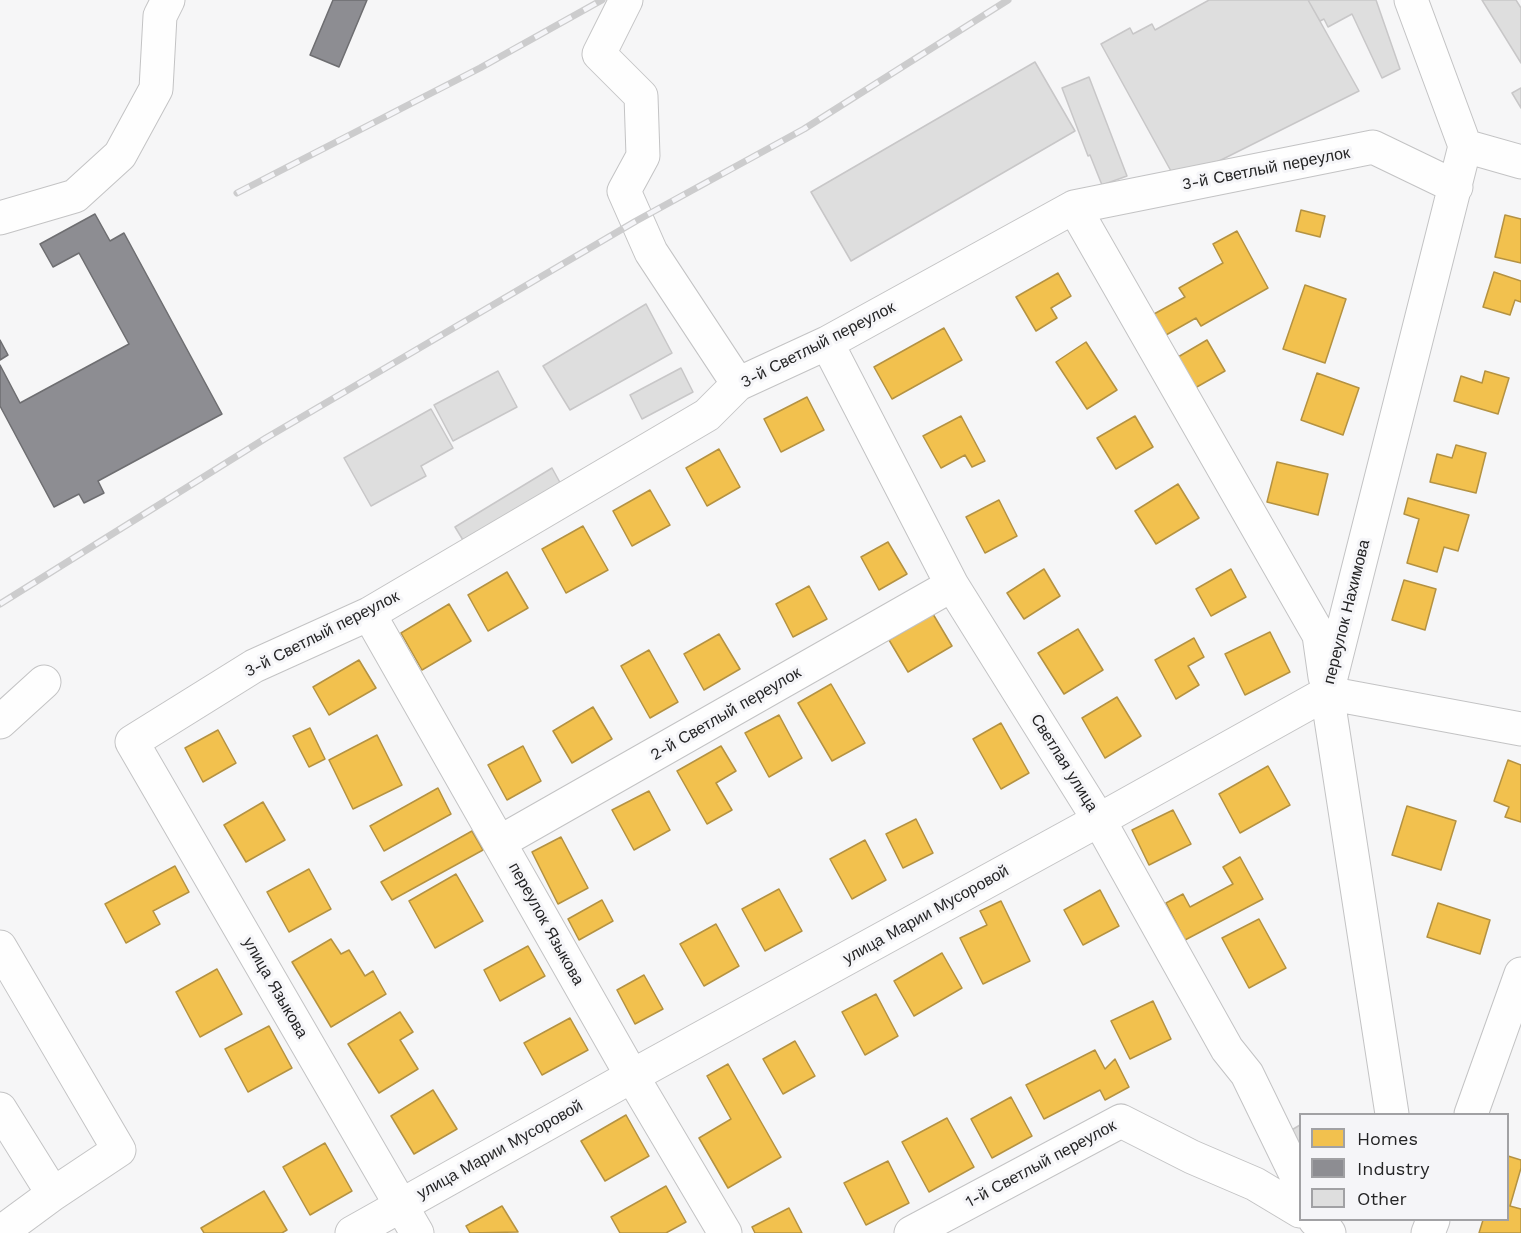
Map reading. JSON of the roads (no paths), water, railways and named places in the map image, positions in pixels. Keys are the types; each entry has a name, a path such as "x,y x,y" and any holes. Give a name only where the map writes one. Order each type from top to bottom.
{"street":[{"path":"0,218 75,196 120,155 156,89 160,16 168,0"},
{"path":"626,0 599,54 641,96 643,156 624,191 651,252 738,384"},
{"path":"1410,0 1465,146 1521,162"},
{"name":"переулок Нахимова","path":"1392,1113 1327,693 1465,146"},
{"name":"3-й Светлый переулок","path":"132,742 254,666 369,614 707,415 738,384 827,343 1074,207 1372,147 1456,187"},
{"path":"1074,207 1319,635 1327,693 1521,729"},
{"name":"Светлая улица","path":"827,343 952,585 1100,820 1227,1049 1247,1074 1299,1181"},
{"name":"2-й Светлый переулок","path":"500,842 952,585"},
{"name":"переулок Языкова","path":"369,614 632,1076 725,1233"},
{"path":"0,722 44,682"},
{"name":"улица Марии Мусоровой","path":"352,1233 1327,693"},
{"name":"улица Языкова","path":"132,742 417,1233"},
{"path":"0,947 119,1150 0,1233"},
{"path":"1471,1113 1518,994"},
{"path":"0,1109 53,1194"},
{"name":"1-й Светлый переулок","path":"911,1233 1121,1121 1192,1157 1255,1184 1299,1210"}],"railway":[{"path":"237,193 480,68 602,0"},
{"path":"0,604 266,438 636,221 804,129 1008,0"}]}
